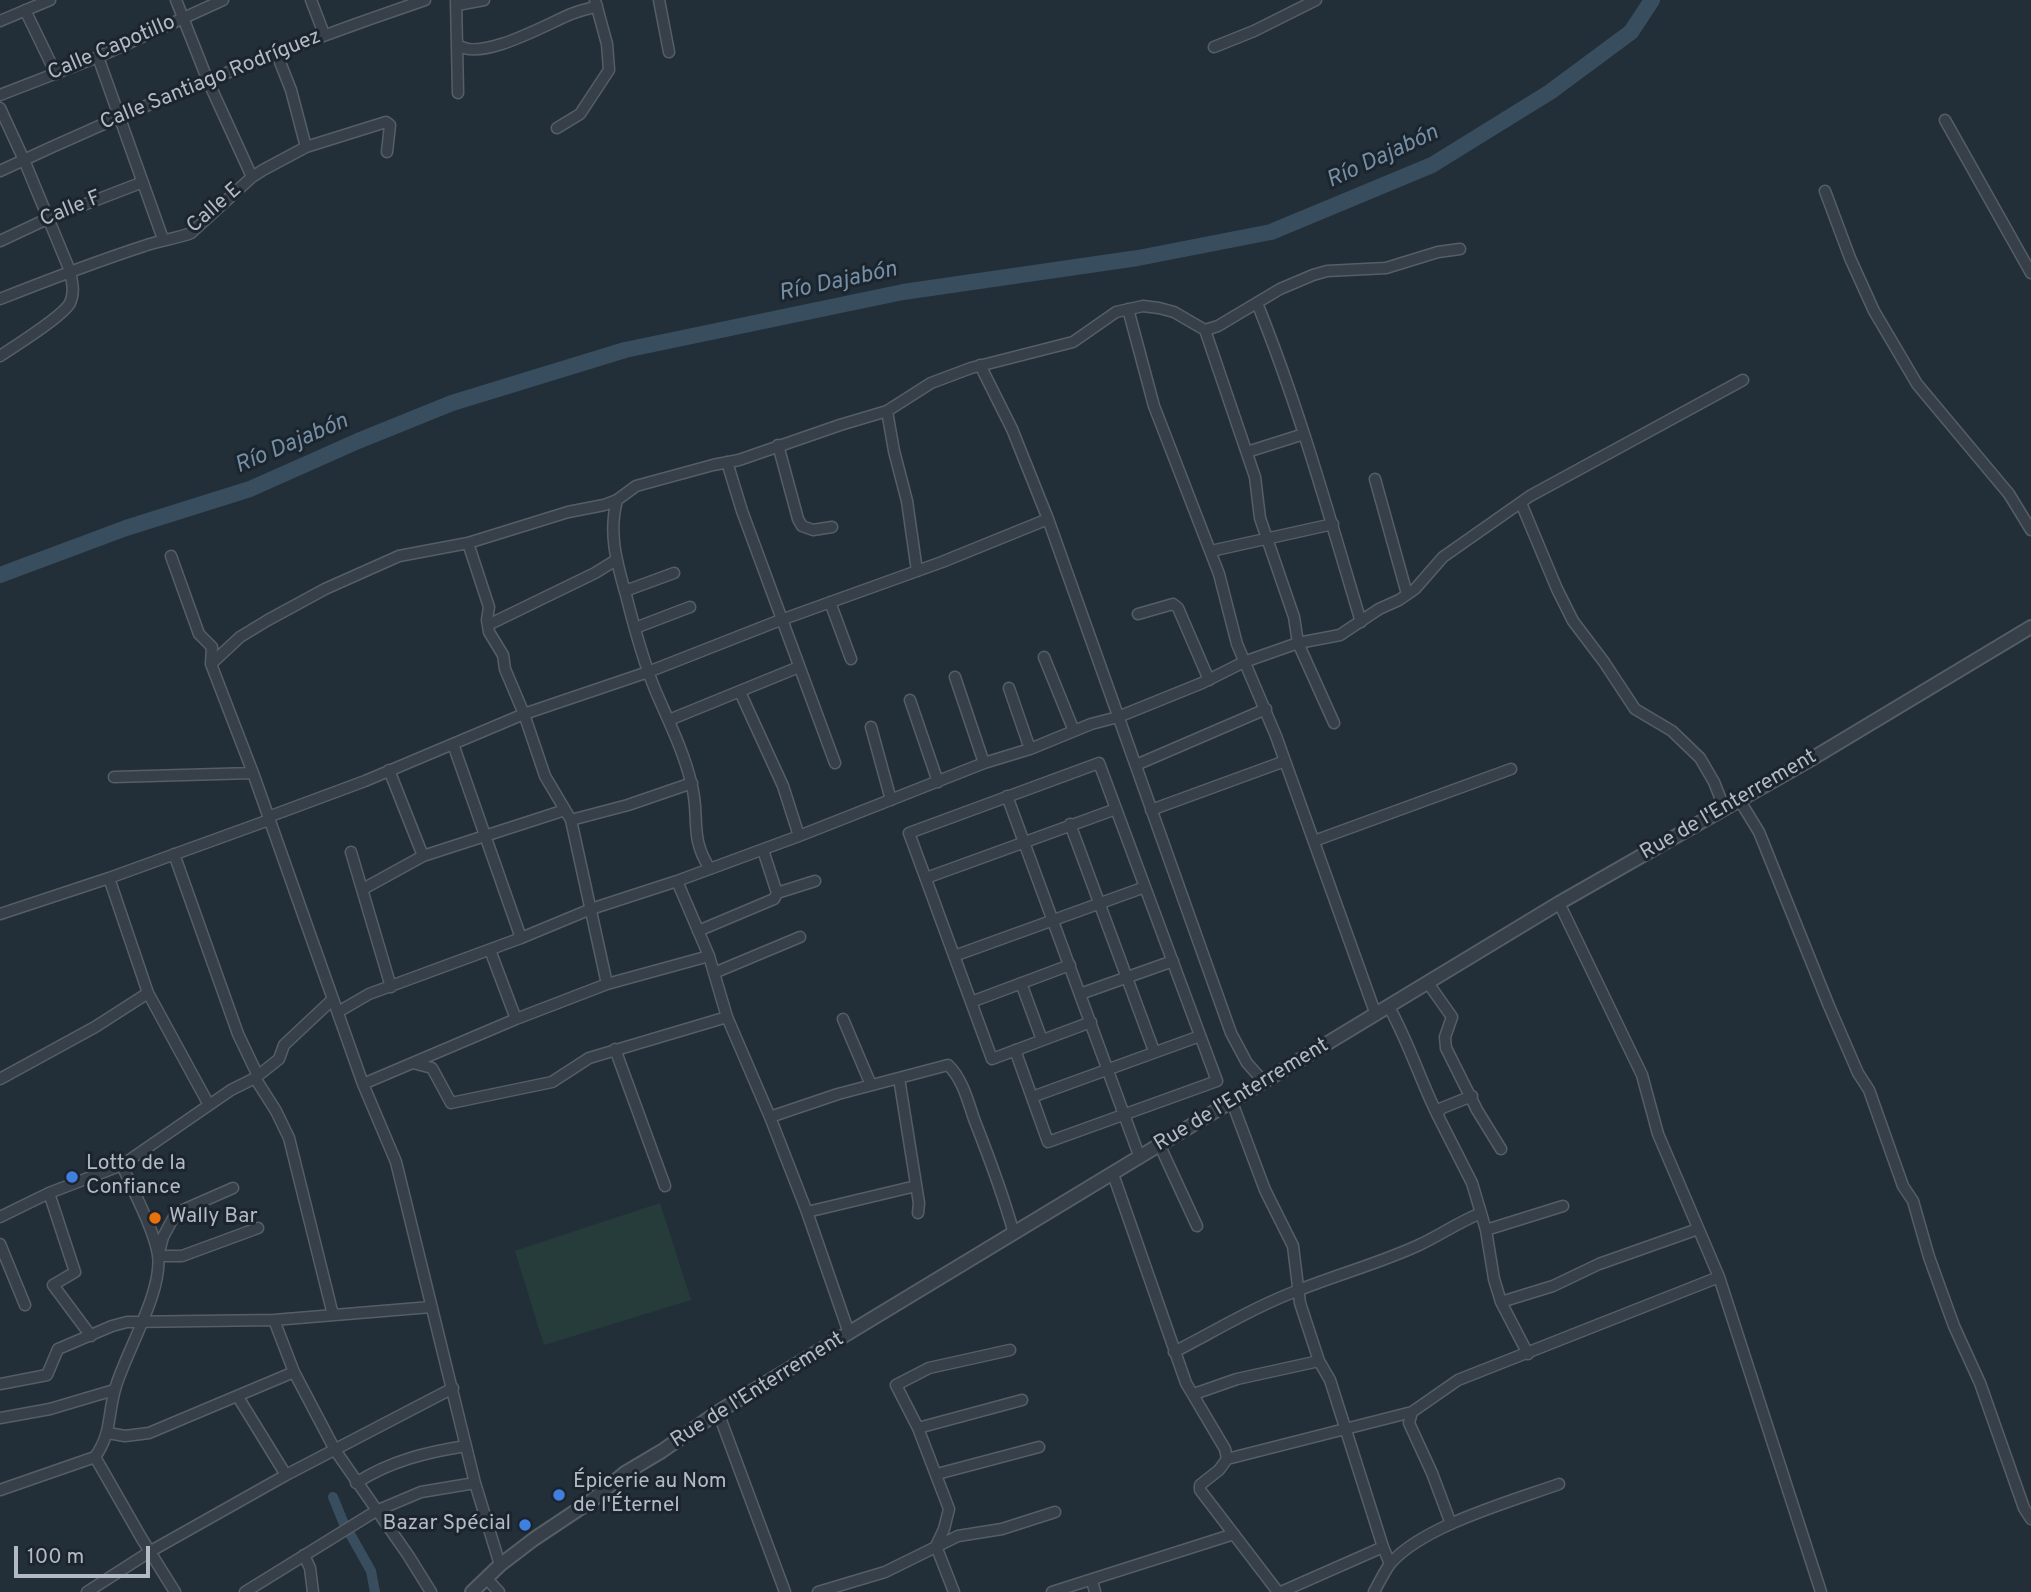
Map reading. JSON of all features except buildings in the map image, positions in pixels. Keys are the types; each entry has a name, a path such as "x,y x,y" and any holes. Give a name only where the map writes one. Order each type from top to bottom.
{"street":[{"path":"0,21 50,0"},
{"path":"176,0 208,81 252,177"},
{"name":"Calle Capotillo","path":"0,95 98,57 223,0"},
{"path":"312,0 324,34"},
{"name":"Calle Santiago Rodríguez","path":"0,171 276,52 425,0"},
{"path":"458,93 457,3 484,0"},
{"path":"659,0 668,52"},
{"path":"1214,47 1273,23 1316,0"},
{"path":"458,45 465,49 483,50 553,24 596,3 607,44 609,70 580,114 557,128"},
{"path":"25,10 56,74"},
{"path":"276,52 291,90 306,147"},
{"path":"98,57 163,239"},
{"path":"0,108 70,271 73,295 65,309 0,356"},
{"path":"1945,120 2031,273"},
{"name":"Calle E","path":"0,299 70,271 163,239 180,238 191,233 252,177 306,147 386,122 390,125 387,152"},
{"name":"Calle F","path":"0,241 47,219 143,182"},
{"path":"1825,191 1850,258 1878,320 1917,384 2009,494 2031,530"},
{"path":"1205,330 1218,326 1280,289 1313,275 1327,271 1387,268 1438,252 1460,249"},
{"path":"1257,303 1304,434 1361,622"},
{"path":"211,664 240,637 326,589 399,556 468,543 617,500 636,486 739,460 887,411 931,383 981,365 1065,345 1116,312 1143,306 1174,312 1205,330 1255,477 1260,518 1294,617 1298,643 1334,723"},
{"path":"1128,309 1154,406 1211,551 1244,662 1266,709 1376,1015"},
{"path":"981,365 1012,429 1048,519 1231,1033 1247,1063 1264,1082"},
{"path":"338,1012 369,994 522,938 591,909 763,850 984,763 1118,717 1209,680 1244,662 1298,643 1340,635 1407,594 1424,580 1444,557 1530,496 1743,380"},
{"path":"887,411 907,501 917,571"},
{"path":"1247,452 1304,434"},
{"path":"778,445 802,526 813,530 832,527"},
{"path":"727,462 781,620 835,763"},
{"path":"1375,479 1407,594"},
{"path":"617,500 613,526 616,560 648,672 692,783 695,834 700,855 710,869"},
{"path":"1521,503 1573,621 1635,709 1672,731 1700,758 1714,782 1725,810"},
{"path":"0,914 174,855 524,714 648,672 1048,519"},
{"path":"1211,551 1333,524"},
{"path":"468,543 489,607 489,632 503,655 505,669 545,776 571,820 607,984"},
{"path":"171,556 199,634 212,647 211,664 253,773 363,1084 396,1162 475,1483 500,1565"},
{"path":"488,625 616,560"},
{"path":"625,591 674,573"},
{"path":"830,602 851,659"},
{"path":"1138,614 1166,605 1173,604 1178,608 1209,680"},
{"path":"635,628 690,607"},
{"name":"Rue de l'Enterrement","path":"472,1592 500,1565 591,1501 625,1473 718,1412 1559,903 1725,810 2031,627"},
{"path":"1044,657 1073,731"},
{"path":"669,720 799,667"},
{"path":"955,677 984,763"},
{"path":"1009,688 1030,749"},
{"path":"740,692 783,786 799,836"},
{"path":"910,700 938,782"},
{"path":"1136,765 1266,709"},
{"path":"871,727 891,800"},
{"path":"453,744 522,938"},
{"path":"1151,810 1285,761"},
{"path":"1014,1050 1048,1142 1217,1081 1099,764 909,833 992,1059 1014,1050 1091,1022"},
{"path":"1314,841 1511,769"},
{"path":"389,770 423,856"},
{"path":"114,777 253,773"},
{"path":"571,820 628,805 692,783"},
{"path":"1007,796 1140,1158"},
{"path":"1740,801 1759,832 1829,1006 1858,1073 1869,1090 1903,1186 1913,1201 1928,1257 1980,1383 2024,1507 2031,1519"},
{"path":"926,878 1116,809"},
{"path":"363,889 423,856 565,810"},
{"path":"1070,824 1154,1051"},
{"path":"698,931 774,900 776,893 763,850"},
{"path":"351,852 391,987"},
{"path":"174,855 238,1034 289,1138 333,1315"},
{"path":"109,878 148,993 209,1105"},
{"path":"677,881 709,956 727,1017 807,1213 849,1333"},
{"path":"776,893 815,881"},
{"path":"954,956 1145,887"},
{"path":"1559,903 1642,1074 1658,1134 1719,1277 1821,1592"},
{"path":"714,973 800,937"},
{"path":"490,950 516,1019"},
{"path":"363,1084 516,1019 607,984 709,956"},
{"path":"1080,994 1172,961"},
{"path":"971,1002 1070,965"},
{"path":"1021,983 1042,1040"},
{"path":"1428,983 1452,1017 1444,1037 1446,1048 1500,1149"},
{"path":"0,1079 95,1027 148,993"},
{"path":"0,1217 122,1165 231,1090 257,1077 279,1059 284,1045 333,999"},
{"path":"1389,1007 1407,1043 1420,1079 1472,1183 1486,1230 1494,1279 1501,1302 1528,1354"},
{"path":"413,1063 432,1068 451,1104 552,1082 589,1059 615,1049 727,1017"},
{"path":"843,1019 871,1085"},
{"path":"1032,1097 1200,1036"},
{"path":"615,1049 665,1186"},
{"path":"770,1117 871,1085 948,1065 956,1072 1003,1194 1014,1234"},
{"path":"899,1078 918,1213"},
{"path":"1437,1114 1443,1108 1472,1096"},
{"path":"1232,1102 1265,1190 1293,1246 1300,1303 1320,1361 1330,1380 1390,1564"},
{"path":"1160,1146 1197,1226"},
{"path":"122,1165 158,1256"},
{"path":"1113,1174 1186,1383 1225,1449 1227,1459"},
{"path":"807,1213 916,1186"},
{"path":"0,1490 95,1457 106,1442 114,1390 155,1284 163,1237 176,1213 233,1188"},
{"path":"49,1194 75,1272 53,1285 91,1336"},
{"path":"1486,1230 1563,1206"},
{"path":"1174,1352 1258,1308 1298,1290 1399,1253 1481,1213"},
{"path":"158,1256 183,1256 258,1228"},
{"path":"1501,1302 1553,1286 1599,1264 1698,1229"},
{"path":"0,1244 25,1305"},
{"path":"1383,1547 1280,1592 1200,1490 1200,1485 1219,1470 1227,1459 1412,1412 1458,1380 1719,1277"},
{"path":"0,1384 47,1375 58,1349 119,1324 274,1320 432,1307"},
{"path":"274,1320 294,1372 335,1450 431,1592"},
{"path":"954,1592 936,1546 949,1509 918,1427 897,1385 929,1368 1010,1350"},
{"path":"1194,1394 1237,1379 1320,1361"},
{"path":"108,1433 125,1436 149,1433 294,1372"},
{"path":"87,1592 151,1551 286,1475 453,1388"},
{"path":"0,1418 50,1409 114,1390"},
{"path":"238,1397 286,1475"},
{"path":"918,1427 1022,1400"},
{"path":"718,1412 786,1592"},
{"path":"1412,1412 1409,1423 1451,1524"},
{"path":"356,1483 378,1469 434,1451 466,1446"},
{"path":"937,1474 1039,1447"},
{"path":"95,1457 175,1592"},
{"path":"245,1592 376,1511 421,1492 475,1483"},
{"path":"1374,1592 1390,1564 1420,1540 1451,1524 1559,1484"},
{"path":"818,1592 885,1572 958,1536 1002,1529 1055,1512"},
{"path":"1052,1592 1234,1534"},
{"path":"304,1555 310,1568 313,1592"},
{"path":"486,1578 499,1592"},
{"path":"1092,1581 1096,1592"}],"green space":[{"path":"660,1203 691,1300 544,1345 515,1251"}],"waterway":[{"name":"Río Dajabón","path":"0,575 126,528 250,489 452,403 625,350 903,292 1138,258 1271,232 1432,165 1550,92 1631,32 1652,0"},
{"path":"333,1497 344,1524"},
{"path":"349,1532 371,1571 375,1592"}],"place":[{"name":"Lotto de la Confiance","path":"72,1177"},
{"name":"Wally Bar","path":"155,1218"},
{"name":"Épicerie au Nom de l'Éternel","path":"559,1495"},
{"name":"Bazar Spécial","path":"525,1525"}]}
